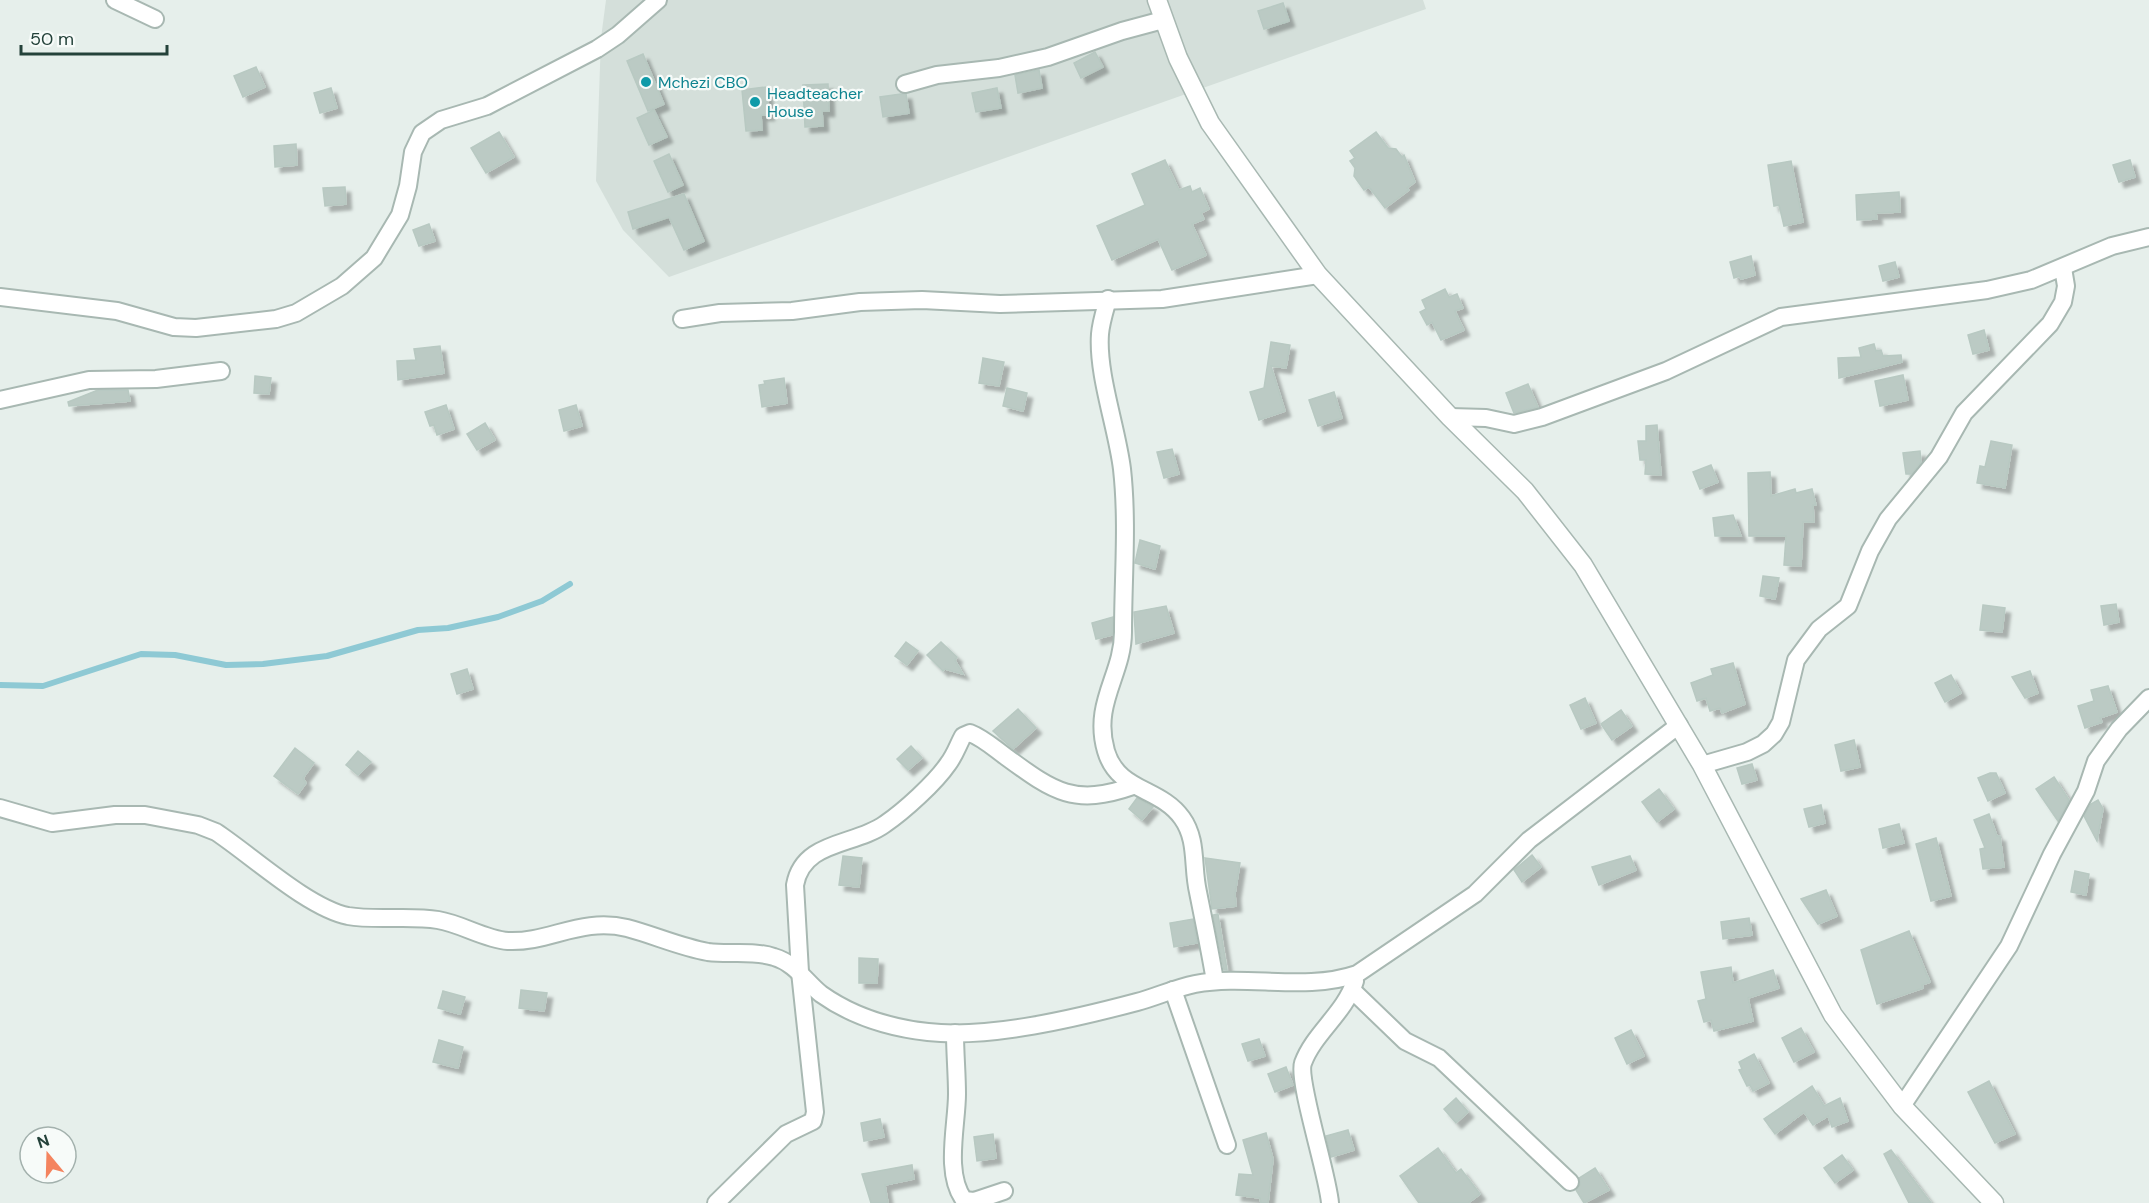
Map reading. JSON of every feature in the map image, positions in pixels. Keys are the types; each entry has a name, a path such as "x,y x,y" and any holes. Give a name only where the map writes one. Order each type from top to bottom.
{"street":[{"path":"115,0 155,19"},
{"path":"0,297 117,311 174,327 196,328 276,319 296,313 342,286 374,258 400,215 408,186 413,152 422,133 441,120 487,106 597,49 626,29 658,0"},
{"path":"1157,0 1163,20 1210,123 1318,275 1450,417 1525,490 1583,565 1702,765 1833,1015 1902,1106 1994,1203"},
{"path":"905,84 937,75 999,68 1048,57 1122,31 1163,20"},
{"path":"1450,417 1486,418 1514,424 1542,417 1666,372 1739,335 1780,318 1959,295 2031,280 2112,246 2149,237"},
{"path":"1702,765 1747,752 1774,734 1781,722 1796,660 1819,629 1848,606 1870,551 1888,519 1939,457 1964,413 2050,324 2063,302 2066,285 2063,268"},
{"path":"682,319 720,313 792,311 860,302 922,300 1000,304 1162,299 1318,275"},
{"path":"1108,299 1100,335 1122,468 1123,638 1104,701 1103,739 1113,765 1132,786 1155,794 1169,804 1190,832 1197,890 1215,981"},
{"path":"0,400 89,380 156,379 221,371"},
{"path":"1902,1106 2009,946 2052,854 2086,791 2096,760 2119,729 2149,698"},
{"path":"1330,1203 1323,1161 1303,1083 1302,1066 1310,1047 1327,1029 1354,982 1475,894 1529,840 1678,725"},
{"path":"717,1203 786,1134 813,1121 814,1097 800,972 795,885 797,873 805,861 828,846 870,833 889,821 947,766 963,736 970,733 1034,777 1064,793 1096,796 1132,786"},
{"path":"0,808 52,823 115,815 145,815 198,825 225,838 309,898 330,910 347,916 433,919 457,923 508,940 538,937 588,926 608,925 706,951 773,956 800,972 822,994 853,1013 927,1032 955,1033 1037,1024 1136,1002 1173,990 1215,981 1244,979 1300,983 1344,979 1354,982 1405,1041 1439,1058 1570,1182"},
{"path":"1173,990 1227,1145"},
{"path":"955,1033 957,1097 952,1151 959,1194 964,1200 974,1201 1004,1191"}],"shaded area":[{"path":"606,0 1423,0 1426,9 669,277 623,230 596,181 601,38"}],"building":[{"path":"1283,3 1289,21 1264,29 1258,11"},
{"path":"1095,52 1103,67 1081,78 1074,63"},
{"name":"Mchezi CBO","path":"643,54 664,104 648,111 627,61"},
{"path":"256,67 265,87 243,97 234,76"},
{"path":"1039,70 1042,88 1018,93 1015,75"},
{"path":"828,84 829,111 822,111 823,126 805,127 803,85"},
{"name":"Headteacher House","path":"766,87 769,115 761,115 762,130 746,131 742,90"},
{"path":"331,88 337,108 320,113 314,93"},
{"path":"997,88 1001,108 976,112 972,93"},
{"path":"906,94 909,113 883,117 880,97"},
{"path":"654,110 667,137 649,145 637,118"},
{"path":"499,132 514,157 486,173 471,148"},
{"path":"1376,132 1388,148 1396,149 1402,157 1404,155 1415,182 1407,188 1409,190 1385,208 1369,187 1364,190 1354,176 1355,168 1350,161 1355,158 1350,151"},
{"path":"296,144 297,165 275,167 274,146"},
{"path":"669,154 683,185 668,192 654,161"},
{"path":"1165,160 1179,190 1190,186 1192,192 1200,188 1209,209 1201,213 1204,219 1192,224 1206,255 1172,270 1158,239 1112,260 1097,226 1145,205 1132,174"},
{"path":"2130,160 2135,177 2119,182 2113,165"},
{"path":"1791,161 1803,222 1784,226 1779,205 1774,206 1768,165"},
{"path":"345,187 346,204 325,206 323,188"},
{"path":"1899,192 1900,212 1876,213 1877,219 1857,220 1856,195"},
{"path":"684,194 704,241 684,250 669,217 633,229 628,212"},
{"path":"429,224 435,241 419,246 413,230"},
{"path":"1751,256 1755,275 1741,279 1740,276 1734,278 1730,262"},
{"path":"1895,262 1899,277 1883,281 1879,266"},
{"path":"1445,289 1449,297 1457,294 1463,308 1455,311 1464,330 1441,340 1432,322 1427,325 1420,312 1426,309 1422,300"},
{"path":"1984,330 1989,350 1973,354 1968,335"},
{"path":"1271,342 1290,345 1286,368 1271,366 1285,411 1259,420 1250,392 1264,388"},
{"path":"1874,344 1876,351 1881,350 1883,356 1901,355 1902,362 1839,378 1838,358 1861,357 1859,348"},
{"path":"440,346 444,373 398,380 397,361 416,360 414,349"},
{"path":"983,358 1004,362 999,386 979,383"},
{"path":"1903,375 1908,400 1880,406 1875,381"},
{"path":"255,376 271,378 269,394 254,393"},
{"path":"784,378 787,403 762,407 759,385 765,384 764,381"},
{"path":"1528,384 1538,407 1514,413 1506,393"},
{"path":"1007,388 1027,393 1023,411 1003,406"},
{"path":"98,390 128,390 130,401 69,406 68,402"},
{"path":"1334,392 1342,418 1318,426 1309,400"},
{"path":"446,405 454,429 437,435 434,425 430,426 425,412"},
{"path":"576,405 582,426 564,431 559,410"},
{"path":"485,423 495,440 477,450 467,434"},
{"path":"1657,425 1661,475 1645,474 1646,460 1640,460 1638,441 1646,441 1646,426"},
{"path":"1991,441 2012,445 2005,488 1977,483 1980,466 1985,467"},
{"path":"1172,449 1179,474 1164,478 1157,452"},
{"path":"1920,451 1921,462 1912,474 1906,474 1903,453"},
{"path":"1711,465 1718,482 1700,489 1693,472"},
{"path":"1770,472 1771,496 1795,489 1796,493 1812,489 1816,505 1813,505 1814,522 1803,522 1801,566 1784,565 1786,536 1749,536 1748,473"},
{"path":"1733,515 1741,536 1715,536 1713,518"},
{"path":"1140,540 1160,546 1155,569 1135,563"},
{"path":"1763,576 1779,578 1775,599 1760,596"},
{"path":"2116,604 2119,622 2104,625 2101,606"},
{"path":"1983,605 2005,608 2002,632 1980,630"},
{"path":"1166,606 1174,633 1136,644 1134,612"},
{"path":"1113,617 1112,635 1096,639 1092,623"},
{"path":"906,642 918,651 907,665 895,656"},
{"path":"941,642 957,657 955,660 963,674 945,669 943,671 927,655"},
{"path":"1733,663 1745,704 1722,713 1720,708 1710,711 1706,698 1697,701 1691,683 1713,675 1711,669"},
{"path":"467,669 473,689 457,694 451,674"},
{"path":"2030,671 2038,693 2025,698 2012,677"},
{"path":"1951,675 1961,693 1945,702 1935,683"},
{"path":"2108,686 2117,712 2100,718 2102,722 2085,728 2078,706 2094,701 2091,690"},
{"path":"1585,698 1596,723 1581,729 1570,705"},
{"path":"1018,709 1036,728 1013,749 993,731"},
{"path":"1621,710 1632,726 1612,740 1601,724"},
{"path":"1854,740 1860,767 1841,771 1835,745"},
{"path":"911,746 922,758 908,770 897,759"},
{"path":"295,748 314,763 303,778 306,783 298,794 274,776"},
{"path":"358,751 371,762 358,775 346,765"},
{"path":"1752,764 1757,780 1742,784 1737,768"},
{"path":"1996,773 2005,793 1988,801 1978,778"},
{"path":"2054,777 2069,800 2058,821 2036,789"},
{"path":"1659,789 1674,809 1657,822 1642,802"},
{"path":"1137,798 1153,807 1142,820 1129,809"},
{"path":"2098,800 2103,809 2097,841 2084,816 2091,804"},
{"path":"1821,805 1825,823 1809,827 1804,809"},
{"path":"1989,814 1997,836 2000,836 2004,867 1983,869 1980,849 1985,848 1974,820"},
{"path":"1899,824 1904,843 1883,848 1879,829"},
{"path":"1936,838 1951,896 1931,901 1916,844"},
{"path":"1532,855 1541,867 1522,882 1514,870"},
{"path":"843,856 862,858 859,887 839,885"},
{"path":"1630,856 1636,870 1599,885 1592,867"},
{"path":"1205,858 1240,863 1235,894 1236,906 1212,909"},
{"path":"2075,871 2089,874 2086,895 2071,892"},
{"path":"1826,890 1837,916 1818,924 1801,899"},
{"path":"1218,914 1227,970 1224,970 1213,915"},
{"path":"1749,918 1752,935 1723,939 1721,922"},
{"path":"1193,919 1197,943 1174,947 1170,923"},
{"path":"1909,931 1930,982 1922,985 1923,988 1877,1004 1861,950"},
{"path":"859,958 878,959 877,983 859,983"},
{"path":"1731,967 1733,983 1773,970 1779,988 1748,998 1753,1021 1714,1031 1711,1020 1704,1022 1698,1001 1706,999 1701,972"},
{"path":"521,990 547,993 544,1011 519,1008"},
{"path":"443,991 465,997 460,1014 438,1008"},
{"path":"1801,1028 1814,1052 1794,1062 1782,1038"},
{"path":"1631,1030 1644,1056 1627,1064 1615,1038"},
{"path":"1259,1039 1265,1056 1248,1061 1242,1044"},
{"path":"439,1040 463,1047 458,1068 433,1062"},
{"path":"1754,1054 1769,1083 1753,1091 1750,1085 1747,1086 1739,1070 1742,1069 1739,1062"},
{"path":"1286,1067 1293,1085 1275,1092 1268,1074"},
{"path":"1989,1081 2015,1134 1995,1143 1968,1092"},
{"path":"1812,1086 1824,1106 1840,1098 1848,1121 1832,1127 1828,1116 1813,1125 1804,1112 1775,1134 1764,1119"},
{"path":"1456,1098 1468,1112 1456,1123 1444,1109"},
{"path":"880,1119 884,1137 864,1141 861,1123"},
{"path":"1348,1130 1354,1150 1331,1157 1326,1136"},
{"path":"1266,1133 1273,1159 1268,1203 1261,1203 1260,1198 1236,1195 1239,1174 1253,1175 1243,1140"},
{"path":"993,1134 996,1158 977,1161 974,1137"},
{"path":"1438,1148 1456,1173 1461,1169 1480,1194 1468,1203 1419,1203 1400,1176"},
{"path":"1891,1150 1931,1203 1909,1203 1884,1154"},
{"path":"1842,1155 1853,1170 1835,1183 1824,1168"},
{"path":"912,1165 914,1179 885,1185 888,1203 871,1203 862,1174"},
{"path":"1595,1168 1609,1190 1584,1203 1576,1190 1580,1184 1579,1178"}],"waterway":[{"path":"0,685 43,686 141,654 175,655 226,665 263,664 327,656 418,630 448,628 498,617 542,601 570,584"}],"place":[{"name":"Mchezi CBO","path":"646,82"},
{"name":"Headteacher House","path":"755,102"}]}
